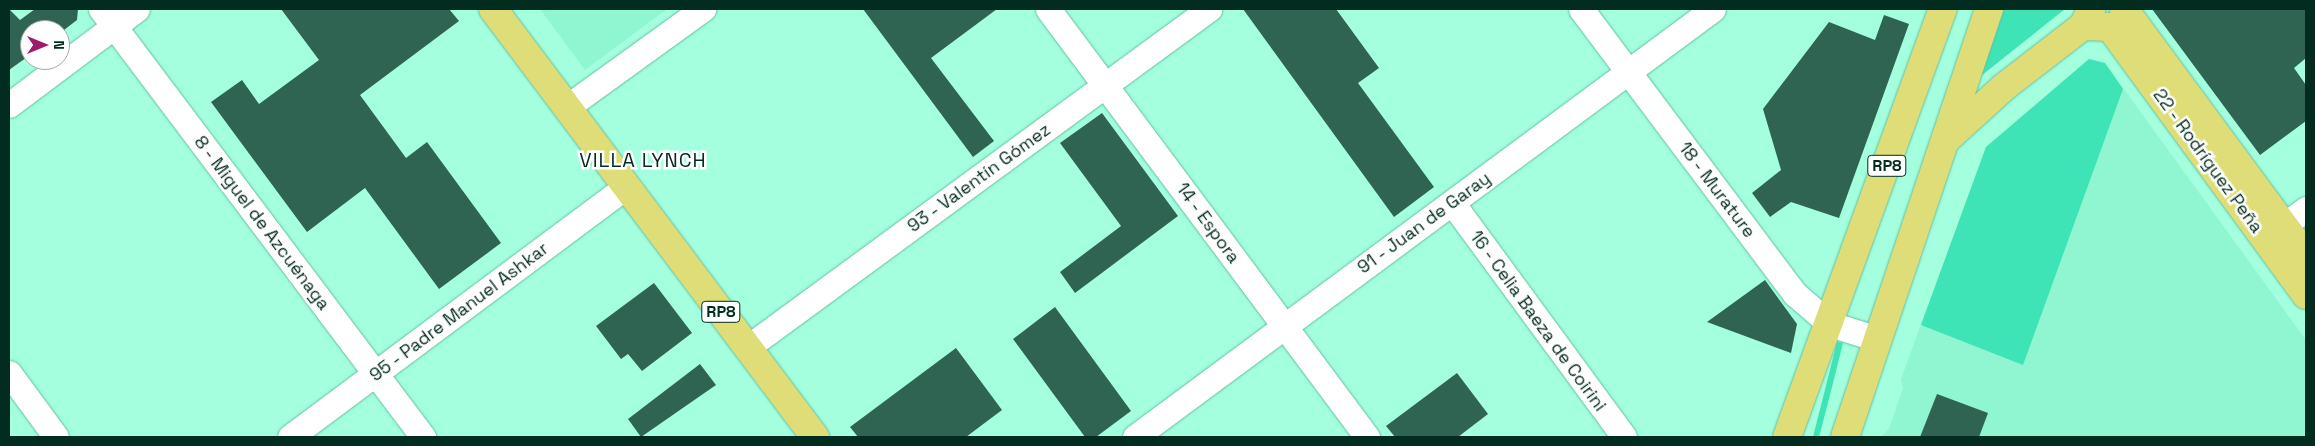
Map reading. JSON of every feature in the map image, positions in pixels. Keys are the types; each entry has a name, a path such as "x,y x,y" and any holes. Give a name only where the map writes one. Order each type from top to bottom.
{"main road":[{"name":"RP8","path":"493,9 815,437"},
{"name":"RP8","path":"1787,437 1830,324 1943,9"},
{"path":"1945,142 1978,9"},
{"name":"RP8","path":"1845,437 1989,9"},
{"path":"1945,142 2004,87 2102,18"},
{"name":"22 - Rodríguez Peña","path":"2102,18 2284,225 2306,256"},
{"name":"22 - Rodríguez Peña","path":"2102,18 2306,295"}],"street":[{"path":"9,105 107,18 138,9"},
{"path":"567,106 704,9"},
{"name":"14 - Espora","path":"1048,9 1367,437"},
{"name":"93 - Valentín Gómez","path":"748,347 1209,9"},
{"name":"18 - Murature","path":"1581,9 1795,294 1830,324 1878,339"},
{"name":"91 - Juan de Garay","path":"1135,437 1283,324 1452,204 1713,9"},
{"name":"8 - Miguel de Azcuénaga","path":"107,18 423,437"},
{"name":"95 - Padre Manuel Ashkar","path":"290,437 627,186"},
{"name":"16 - Celia Baeza de Coirini","path":"1452,204 1624,437"},
{"path":"2284,225 2306,209"},
{"path":"9,374 56,437"}],"shaded area":[{"path":"540,9 667,9 585,70"},
{"path":"1997,9 2065,9 1981,76 1977,68"},
{"path":"2089,59 2105,63 2306,340 2306,437 1881,437 1889,429 1903,388 1901,379 1986,147"},
{"path":"2089,59 2105,63 2123,89 2023,365 1921,325 1986,147"},
{"path":"1837,342 1843,343 1829,399 1819,437 1813,437"}],"building":[{"path":"9,9 20,20 20,62 9,70"},
{"path":"35,9 78,9 77,20 70,25 70,20 20,20"},
{"path":"281,9 449,9 459,21 360,95 406,158 427,142 501,243 439,289 365,188 307,232 211,102 242,80 259,104 319,60"},
{"path":"863,9 997,9 931,58 994,141 973,157"},
{"path":"1243,9 1336,9 1379,68 1358,83 1434,187 1394,217"},
{"path":"2152,9 2306,9 2306,58 2294,68 2306,85 2306,121 2260,155"},
{"path":"1884,15 1909,24 1839,218 1791,202 1770,217 1752,193 1781,170 1763,109 1829,22 1875,40"},
{"path":"1102,113 1178,216 1075,293 1060,272 1121,226 1060,143"},
{"path":"1765,280 1797,324 1791,353 1707,322"},
{"path":"654,283 692,333 642,371 628,354 621,359 596,326"},
{"path":"1055,307 1131,411 1096,437 1085,437 1013,339"},
{"path":"956,348 1002,410 966,437 858,437 850,427"},
{"path":"700,364 716,385 641,437 628,419"},
{"path":"1457,373 1488,414 1458,437 1395,437 1386,426"},
{"path":"1937,394 1988,413 1979,437 1920,437"}],"district":[{"name":"VILLA LYNCH","path":"643,160"}]}
